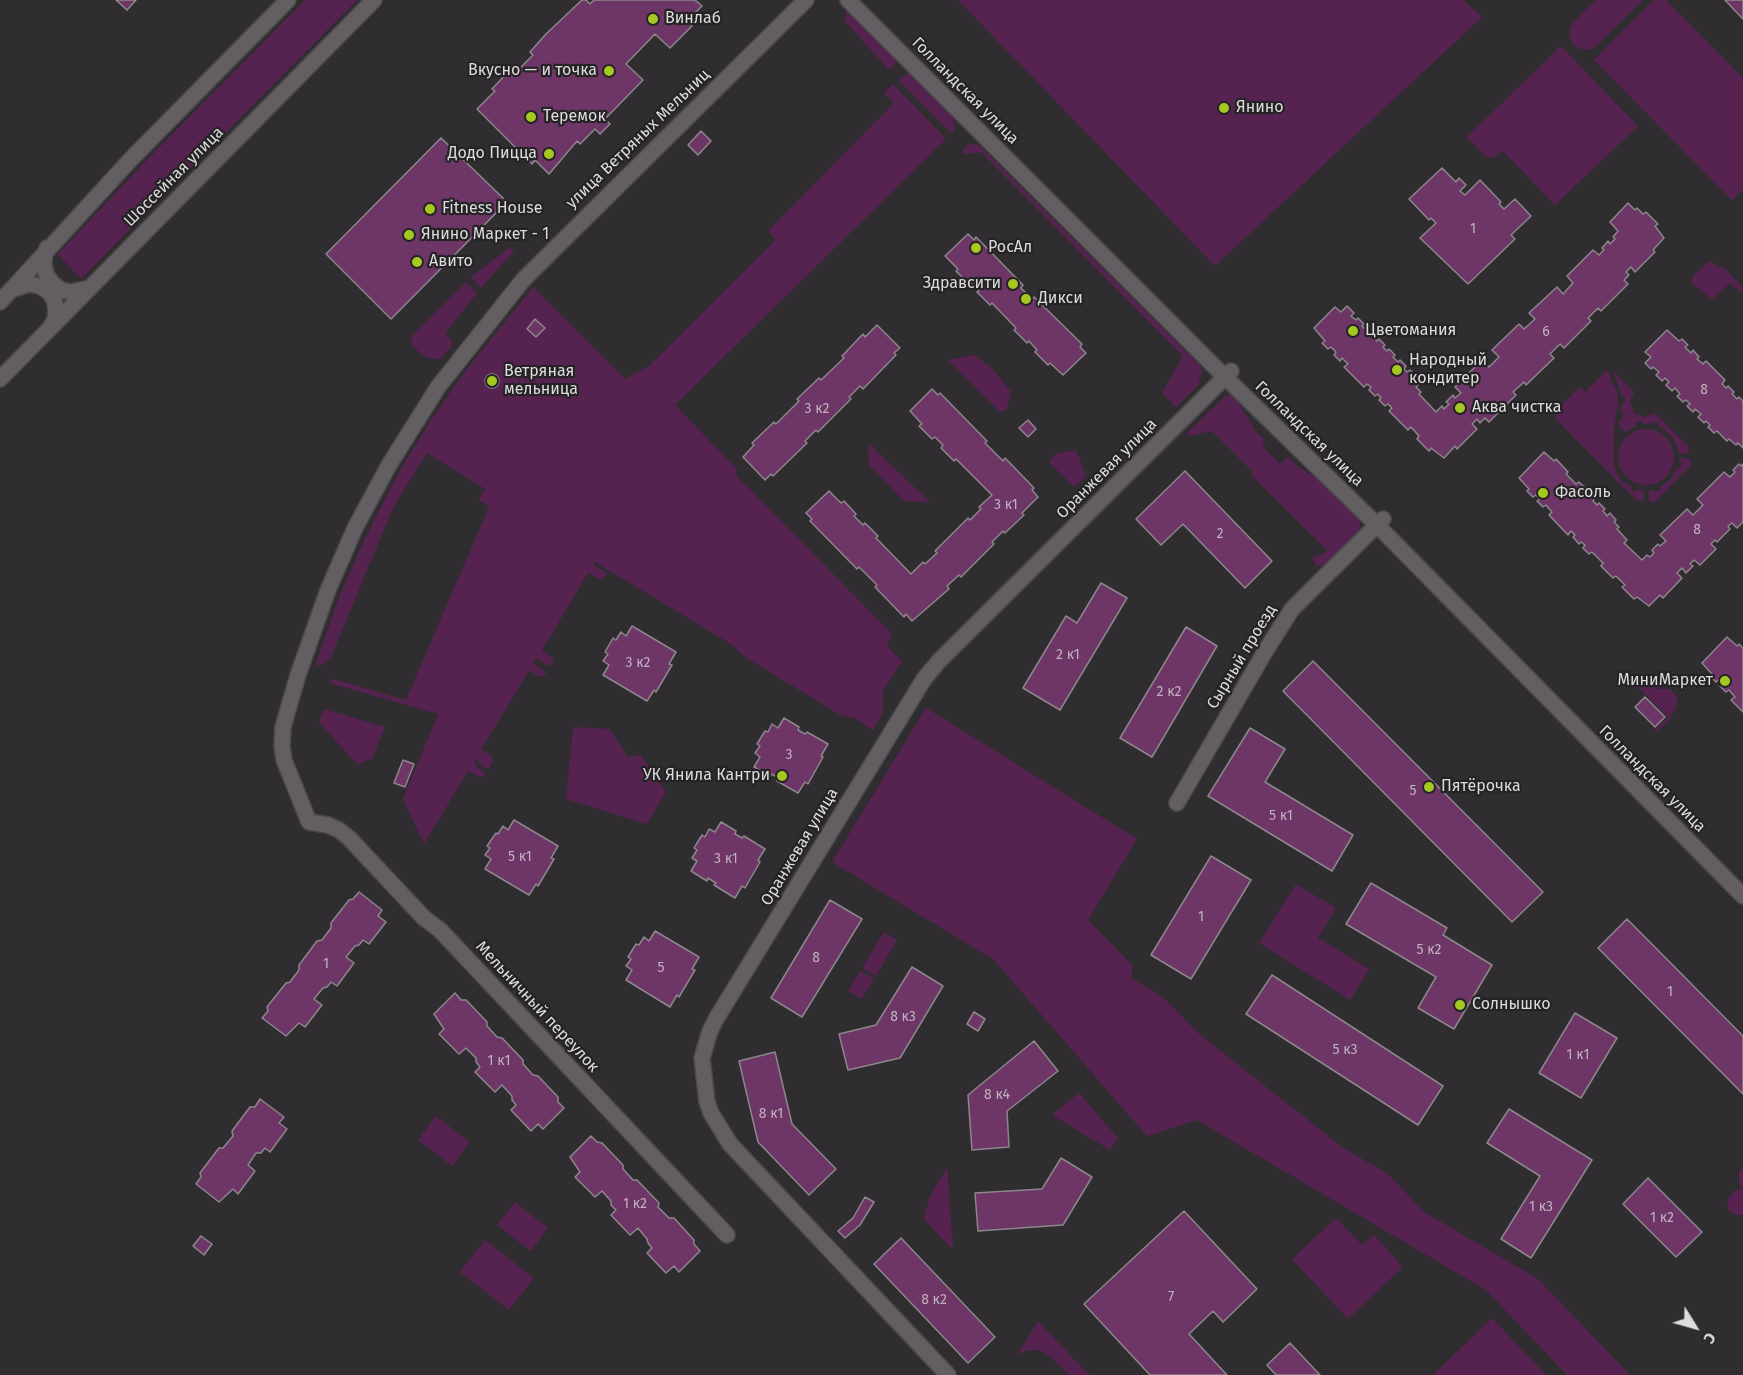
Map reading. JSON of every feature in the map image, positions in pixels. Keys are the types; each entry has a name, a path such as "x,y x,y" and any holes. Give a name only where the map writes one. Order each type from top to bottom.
{"street":[{"path":"5,296 131,159 288,0"},
{"name":"Шоссейная улица","path":"0,379 374,0"},
{"name":"улица Ветряных Мельниц","path":"309,822 284,760 282,736 287,710 328,591 355,528 416,420 470,344 523,280 806,0"},
{"name":"Голландская улица","path":"848,0 1743,882"},
{"name":"Голландская улица","path":"861,0 1228,374"},
{"path":"47,248 44,267 47,276 54,284 62,290 71,292 90,288"},
{"path":"5,296 29,284 48,291 54,299 56,309 55,319 50,328"},
{"name":"Оранжевая улица","path":"948,1375 730,1144 707,1102 702,1058 716,1019 924,679 939,661 1228,374"},
{"name":"Голландская улица","path":"1380,522 1743,896"},
{"name":"Сырный проезд","path":"1177,803 1292,609 1380,522"},
{"name":"Мельничный переулок","path":"309,822 328,825 349,838 424,918 440,930 728,1235"}],"shaded area":[{"path":"305,0 357,0 80,278 58,254 140,167"},
{"name":"Янино","path":"958,0 1463,0 1482,17 1215,266"},
{"path":"1596,0 1643,0 1594,48 1580,49 1573,45 1569,31 1572,23"},
{"path":"1654,0 1666,0 1743,78 1743,190 1732,200 1594,60"},
{"path":"847,5 897,58 889,70 845,21"},
{"path":"1561,46 1638,126 1555,205 1502,150 1494,158 1485,156 1467,137"},
{"path":"910,72 953,113 954,130 951,133 898,80"},
{"path":"893,84 946,139 675,405 737,469 736,475 892,634 887,646 902,661 883,690 883,712 873,730 854,718 832,710 745,657 731,644 595,562 593,565 607,573 602,580 588,573 542,650 554,659 550,667 536,658 533,663 546,673 540,677 529,671 481,749 492,756 493,761 488,769 482,766 476,758 474,762 478,768 486,773 479,777 468,771 424,844 403,799 438,714 330,683 330,681 333,679 406,700 489,507 479,500 485,489 427,453 393,508 331,657 322,665 315,666 340,595 367,534 399,472 431,420 463,374 533,287 625,379 649,366 776,240 768,231 894,103 884,93"},
{"path":"976,144 1201,366 1202,373 1198,385 1176,407 1162,393 1183,356 981,152 964,154 962,150 968,145"},
{"path":"510,247 514,251 481,288 471,277"},
{"path":"1710,261 1719,268 1722,266 1741,285 1742,290 1740,292 1730,283 1712,300 1692,283 1693,276"},
{"path":"466,282 477,293 445,333 452,342 451,347 440,359 423,356 412,345 413,335"},
{"path":"974,355 992,368 1011,392 1007,409 1000,412 948,360"},
{"path":"1607,370 1617,392 1618,404 1614,426 1614,467 1621,481 1632,487 1631,490 1636,492 1637,489 1644,490 1644,501 1636,500 1556,419 1556,411 1580,387 1585,392"},
{"path":"1613,371 1634,392 1630,402 1634,413 1644,417 1655,413 1688,446 1689,454 1679,453 1674,439 1658,426 1658,423 1635,423 1636,426 1625,432 1619,426 1619,421 1624,414 1621,413 1625,396 1622,396"},
{"path":"1230,395 1236,399 1257,433 1266,441 1262,446 1280,464 1288,457 1296,465 1330,487 1358,514 1360,527 1357,533 1323,566 1316,565 1313,559 1328,551 1251,475 1253,472 1212,431 1189,436 1187,433 1225,396"},
{"path":"1640,429 1652,429 1662,433 1670,441 1674,457 1670,473 1662,481 1652,485 1640,485 1630,481 1622,473 1618,463 1618,451 1622,441 1630,433"},
{"path":"868,443 930,502 904,501 869,465"},
{"path":"1076,450 1086,476 1074,487 1049,462 1055,454"},
{"path":"1679,458 1690,459 1691,465 1655,502 1649,501 1649,491 1661,490 1660,487 1671,479 1677,468 1680,469 1682,462"},
{"path":"1649,679 1658,689 1670,689 1677,697 1676,709 1670,715 1672,717 1657,732 1655,730 1668,717 1635,684 1639,680"},
{"path":"926,708 1137,839 1088,920 1133,966 1131,978 1163,997 1198,1033 1342,1147 1388,1174 1424,1212 1538,1279 1630,1375 1567,1375 1486,1290 1197,1120 1147,1136 993,959 832,862"},
{"path":"324,709 385,727 372,759 357,764 319,722"},
{"path":"573,727 610,729 628,757 641,755 666,792 647,824 566,799"},
{"path":"1296,884 1336,908 1318,938 1369,969 1350,1000 1259,943"},
{"path":"884,932 897,940 876,976 862,968"},
{"path":"860,971 874,979 862,999 848,991"},
{"path":"1079,1093 1118,1138 1110,1150 1052,1115"},
{"path":"436,1116 470,1142 452,1166 418,1140"},
{"path":"1743,1166 1743,1215 1737,1215 1728,1208 1727,1201 1734,1191 1742,1190 1738,1175"},
{"path":"947,1167 953,1248 924,1219 929,1198"},
{"path":"515,1202 548,1228 531,1251 497,1225"},
{"path":"1336,1218 1362,1245 1374,1235 1403,1267 1348,1319 1292,1259"},
{"path":"485,1240 534,1278 509,1310 460,1272"},
{"path":"1492,1318 1546,1375 1433,1375"},
{"path":"1038,1321 1089,1375 1069,1375 1050,1356 1040,1350 1028,1350 1017,1355"}],"building":[{"path":"116,0 136,0 127,10"},
{"path":"582,0 590,4 594,0 695,0 702,6 687,21 692,26 670,48 655,34 626,64 643,80 605,119 610,124 600,134 595,129 580,144 577,141 549,174 535,160 532,164 477,109 495,91 492,89 508,72 512,76 533,55 530,52 546,34"},
{"path":"1725,0 1743,0 1743,19"},
{"path":"701,131 711,141 698,155 688,145"},
{"name":"Янино Маркет - 1","path":"441,138 507,202 391,319 326,254"},
{"path":"1442,168 1456,182 1459,178 1466,185 1460,191 1465,195 1480,180 1501,202 1499,204 1504,209 1515,199 1531,216 1511,235 1515,239 1468,284 1420,238 1436,223 1431,218 1429,220 1409,199"},
{"path":"1628,203 1643,214 1646,212 1658,224 1655,226 1664,238 1653,250 1655,252 1635,272 1631,267 1626,272 1629,275 1624,280 1628,284 1601,311 1598,308 1588,318 1591,321 1564,348 1560,344 1550,354 1554,358 1526,385 1524,382 1513,392 1516,395 1489,422 1485,418 1480,423 1477,419 1472,424 1477,429 1457,449 1455,446 1444,458 1431,448 1429,451 1417,439 1419,436 1411,427 1408,430 1389,411 1392,408 1388,404 1385,406 1379,400 1381,398 1378,394 1375,396 1369,390 1371,387 1367,384 1364,387 1344,367 1348,364 1342,358 1340,361 1334,355 1336,352 1331,347 1328,349 1322,343 1325,341 1314,328 1335,307 1341,312 1347,306 1354,313 1351,316 1356,320 1358,318 1366,330 1368,328 1374,334 1372,336 1377,341 1379,339 1385,345 1383,347 1387,351 1389,349 1395,355 1393,357 1398,362 1400,360 1406,366 1404,369 1407,372 1410,370 1416,376 1414,379 1419,384 1416,387 1421,392 1419,394 1436,412 1442,406 1444,409 1449,404 1446,402 1453,395 1455,398 1461,393 1455,387 1482,360 1489,367 1499,357 1492,350 1519,324 1524,329 1535,319 1529,313 1557,287 1563,294 1573,283 1567,276 1593,250 1599,255 1608,241 1610,244 1615,239 1613,237 1618,231 1610,222"},
{"path":"968,234 974,240 976,237 1023,285 1021,288 1032,299 1034,297 1082,344 1080,347 1086,353 1063,375 1035,352 1037,350 1029,341 1027,343 1014,330 1016,328 956,271 958,269 945,256"},
{"path":"535,319 545,328 536,337 527,329"},
{"path":"877,325 900,348 894,353 896,355 863,389 860,386 849,397 851,399 818,432 816,430 805,441 807,443 773,476 771,474 765,480 743,457 754,445 752,443 774,422 776,424 799,401 797,399 844,358 842,356 863,334 865,337"},
{"path":"1667,330 1679,341 1682,339 1688,345 1685,347 1691,353 1693,350 1699,357 1697,359 1703,364 1706,361 1725,380 1722,384 1734,392 1732,394 1737,399 1739,397 1743,401 1743,448 1729,439 1727,441 1717,431 1714,433 1706,421 1704,423 1698,417 1701,414 1695,409 1693,412 1687,406 1690,404 1686,400 1683,402 1677,396 1680,394 1675,388 1672,391 1666,385 1669,382 1665,378 1662,381 1656,375 1659,372 1653,367 1651,369 1645,363 1651,357 1645,352"},
{"name":"Ветряная мельница","path":"489,374 495,374 499,381 495,388 489,388 485,384 485,378"},
{"path":"932,389 938,395 940,393 987,441 985,443 1003,461 1005,458 1034,488 1032,490 1038,497 1022,513 1024,515 1005,533 1003,531 992,542 994,544 961,577 959,575 947,586 949,589 912,621 906,614 904,617 875,587 877,585 859,567 857,569 810,521 812,519 806,513 829,491 841,503 844,501 856,514 854,516 878,536 876,538 911,574 937,553 935,551 968,518 970,520 981,509 979,507 992,495 956,459 954,461 941,448 943,445 935,437 932,439 919,426 922,424 910,411"},
{"path":"1028,420 1036,429 1028,437 1019,428"},
{"path":"1544,452 1554,461 1556,459 1576,484 1579,482 1585,488 1582,491 1586,495 1589,492 1595,498 1593,501 1605,509 1603,511 1607,516 1610,513 1616,520 1614,522 1619,527 1617,529 1627,540 1624,543 1642,560 1654,553 1652,550 1658,544 1660,546 1666,541 1660,535 1687,509 1693,515 1703,505 1697,499 1724,472 1730,477 1739,464 1741,466 1743,464 1743,522 1737,528 1732,523 1728,526 1730,529 1717,542 1715,540 1711,544 1716,549 1700,565 1694,560 1690,564 1693,566 1686,573 1682,568 1677,573 1682,578 1663,598 1660,595 1649,606 1637,597 1634,599 1622,587 1625,585 1616,576 1613,578 1601,566 1603,563 1592,552 1589,554 1583,548 1585,545 1581,542 1579,544 1571,531 1568,535 1549,515 1552,512 1546,505 1543,507 1537,501 1540,499 1536,495 1533,497 1527,491 1529,489 1519,478"},
{"path":"1185,471 1272,561 1245,588 1183,524 1161,545 1136,519"},
{"path":"1101,583 1127,598 1060,710 1023,688 1066,616 1077,623"},
{"path":"632,626 676,652 669,664 672,665 656,692 654,690 647,701 603,675 609,665 603,661 608,654 605,652 613,638 616,640 621,632 626,636"},
{"path":"1186,627 1217,646 1152,757 1120,738"},
{"path":"1727,637 1743,648 1743,712 1731,700 1735,697 1729,690 1726,692 1720,686 1723,684 1718,680 1716,682 1710,676 1712,674 1702,663"},
{"path":"1313,661 1543,892 1512,922 1283,691"},
{"path":"1645,697 1665,717 1655,727 1635,707"},
{"path":"784,718 799,727 798,730 805,734 807,732 828,744 808,784 805,782 798,793 777,781 777,777 771,774 770,776 754,767 760,757 755,753 760,746 757,744 772,724 778,728"},
{"path":"1250,728 1285,749 1265,782 1353,835 1332,871 1208,796"},
{"path":"403,760 414,764 405,787 394,783"},
{"path":"514,820 558,846 551,858 554,859 538,886 536,884 529,895 485,869 491,859 485,855 490,848 487,846 503,826 508,830"},
{"path":"721,822 736,831 735,834 742,838 744,836 765,849 745,888 742,886 735,898 714,885 716,883 708,878 707,881 691,871 697,861 692,858 697,850 694,848 702,835 705,837 709,829 715,832"},
{"path":"1211,856 1251,880 1191,979 1151,955"},
{"path":"1371,883 1447,928 1443,935 1492,965 1454,1029 1418,1008 1436,977 1346,924"},
{"path":"359,892 382,910 378,916 386,922 369,944 363,940 346,957 354,963 337,986 331,982 314,999 322,1005 305,1027 299,1023 286,1036 262,1018 268,1011 267,1007 286,983 290,982 299,970 299,965 317,941 322,940 331,928 331,923 349,900"},
{"path":"830,900 862,919 802,1017 771,998"},
{"path":"1627,919 1743,1036 1743,1094 1598,948"},
{"path":"655,931 699,957 692,969 695,970 679,997 677,995 670,1007 626,980 632,970 626,966 631,959 628,957 636,944 639,945 644,937 649,941"},
{"path":"912,967 943,986 900,1058 848,1070 839,1034 876,1025"},
{"path":"1272,975 1443,1086 1418,1125 1246,1014"},
{"path":"455,993 461,1000 466,1000 487,1022 487,1026 497,1037 502,1038 523,1060 523,1064 533,1075 538,1076 558,1097 558,1102 564,1108 543,1129 538,1124 531,1131 511,1110 516,1105 512,1096 502,1085 495,1092 475,1072 480,1067 476,1058 466,1048 459,1054 439,1034 444,1029 434,1014"},
{"path":"974,1012 985,1019 978,1031 967,1024"},
{"path":"1575,1013 1617,1038 1581,1098 1539,1073"},
{"path":"1034,1041 1058,1071 1007,1111 1009,1147 972,1150 968,1095"},
{"path":"775,1052 792,1124 836,1169 809,1195 758,1142 739,1061"},
{"path":"260,1099 284,1117 279,1123 287,1129 270,1152 265,1148 261,1153 256,1153 248,1165 255,1171 238,1194 233,1189 219,1202 196,1184 201,1177 200,1173 219,1148 223,1148 233,1136 232,1131 250,1107 255,1107"},
{"path":"1509,1109 1592,1160 1531,1258 1501,1239 1540,1176 1487,1143"},
{"path":"591,1136 597,1142 602,1143 623,1165 623,1169 633,1180 637,1180 659,1203 658,1207 669,1218 674,1218 694,1240 694,1244 700,1251 679,1272 674,1266 666,1273 647,1253 652,1248 638,1228 630,1235 611,1215 616,1210 602,1191 595,1197 575,1177 580,1172 570,1157"},
{"path":"1061,1158 1092,1177 1063,1225 978,1231 975,1193 1042,1189"},
{"path":"1648,1178 1702,1232 1676,1257 1623,1204"},
{"path":"865,1197 874,1202 860,1225 845,1238 838,1231 853,1218"},
{"path":"1184,1211 1257,1289 1223,1322 1213,1311 1189,1334 1227,1375 1150,1375 1084,1304"},
{"path":"201,1236 212,1244 204,1255 193,1246"},
{"path":"901,1238 995,1337 968,1363 874,1264"},
{"path":"1290,1343 1320,1375 1276,1375 1267,1365"}],"place":[{"name":"Винлаб","path":"653,19"},
{"name":"Вкусно — и точка","path":"609,71"},
{"name":"Янино","path":"1224,108"},
{"name":"Теремок","path":"531,117"},
{"name":"Додо Пицца","path":"549,154"},
{"name":"Fitness House","path":"430,209"},
{"name":"Янино Маркет - 1","path":"409,235"},
{"name":"РосАл","path":"976,248"},
{"name":"Авито","path":"417,262"},
{"name":"Здравсити","path":"1013,284"},
{"name":"Дикси","path":"1026,299"},
{"name":"Цветомания","path":"1353,331"},
{"name":"Народный кондитер","path":"1397,370"},
{"name":"Ветряная мельница","path":"492,381"},
{"name":"Аква чистка","path":"1460,408"},
{"name":"Фасоль","path":"1543,493"},
{"name":"МиниМаркет","path":"1725,681"},
{"name":"УК Янила Кантри","path":"782,776"},
{"name":"Пятёрочка","path":"1429,787"},
{"name":"Солнышко","path":"1460,1005"}]}
